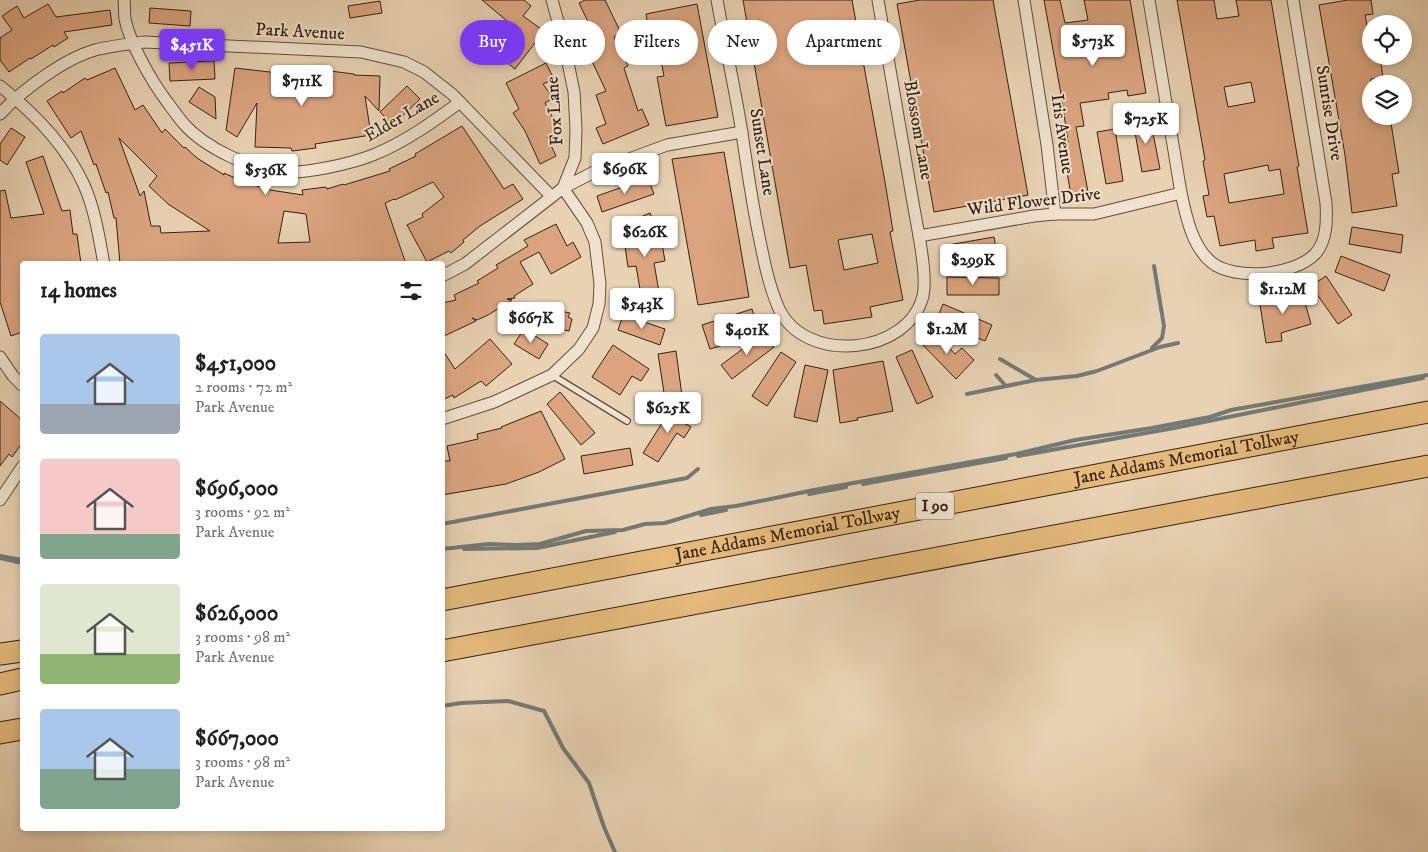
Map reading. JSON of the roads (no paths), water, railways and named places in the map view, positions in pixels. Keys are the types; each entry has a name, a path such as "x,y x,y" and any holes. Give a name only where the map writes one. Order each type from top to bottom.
{"highway":[{"name":"Jane Addams Memorial Tollway","path":"445,599 1428,412"},
{"path":"445,650 1428,466"},
{"path":"445,594 521,585"},
{"path":"0,654 20,651"},
{"path":"0,684 20,679"},
{"path":"0,733 20,729"}],"street":[{"name":"Elder Lane","path":"124,0 125,19 145,68 160,94 184,125 202,140 228,155 254,166 281,172 345,164 374,154 406,139 460,102"},
{"name":"Fox Lane","path":"552,0 564,43 574,92 576,129 575,158 562,188"},
{"name":"Sunset Lane","path":"716,0 742,132 766,271 779,308 792,326 809,339 819,343 840,346 862,344 894,334 911,320 917,311 922,297 924,280 919,236"},
{"name":"Blossom Lane","path":"878,0 919,236"},
{"name":"Iris Avenue","path":"1024,0 1047,145 1055,214"},
{"path":"1149,0 1181,193"},
{"name":"Sunrise Drive","path":"1181,193 1185,212 1202,252 1211,262 1222,269 1235,273 1262,273 1298,265 1315,254 1320,246 1325,232 1326,203 1293,0"},
{"name":"Park Avenue","path":"0,114 16,98 56,68 94,50 134,43 154,42 361,52 404,62 424,72 460,102 551,196"},
{"path":"0,86 16,98 61,144 84,185 98,228 104,261"},
{"path":"445,274 471,259 562,188 612,164 667,145 742,132"},
{"path":"445,418 494,402 552,375 571,359 587,339 597,316 600,297 594,242 587,223 562,188"},
{"name":"Wild Flower Drive","path":"919,236 1055,214 1094,214 1181,193"},
{"path":"0,357 20,383"},
{"path":"0,500 20,470"}],"lane":[{"path":"552,375 626,421"}],"waterway":[{"path":"1152,348 1162,338 1164,326 1154,266"},
{"path":"967,394 1036,380 1077,376 1097,371 1160,347 1178,343"},
{"path":"1000,359 1036,380"},
{"path":"996,375 1006,386"},
{"path":"445,549 489,544 540,544 586,531 623,530 645,524 665,523 711,509 1016,454 1075,440 1210,417 1231,410 1428,375"},
{"path":"1018,456 1174,428 1423,378"},
{"path":"863,484 1006,458"},
{"path":"445,523 687,478 698,469"},
{"path":"809,494 846,487"},
{"path":"701,515 726,510"},
{"path":"464,549 537,548 615,532"},
{"path":"0,556 20,560"},
{"path":"0,558 20,563"},
{"path":"445,706 508,701 544,711 563,748 589,783 615,852"}]}
